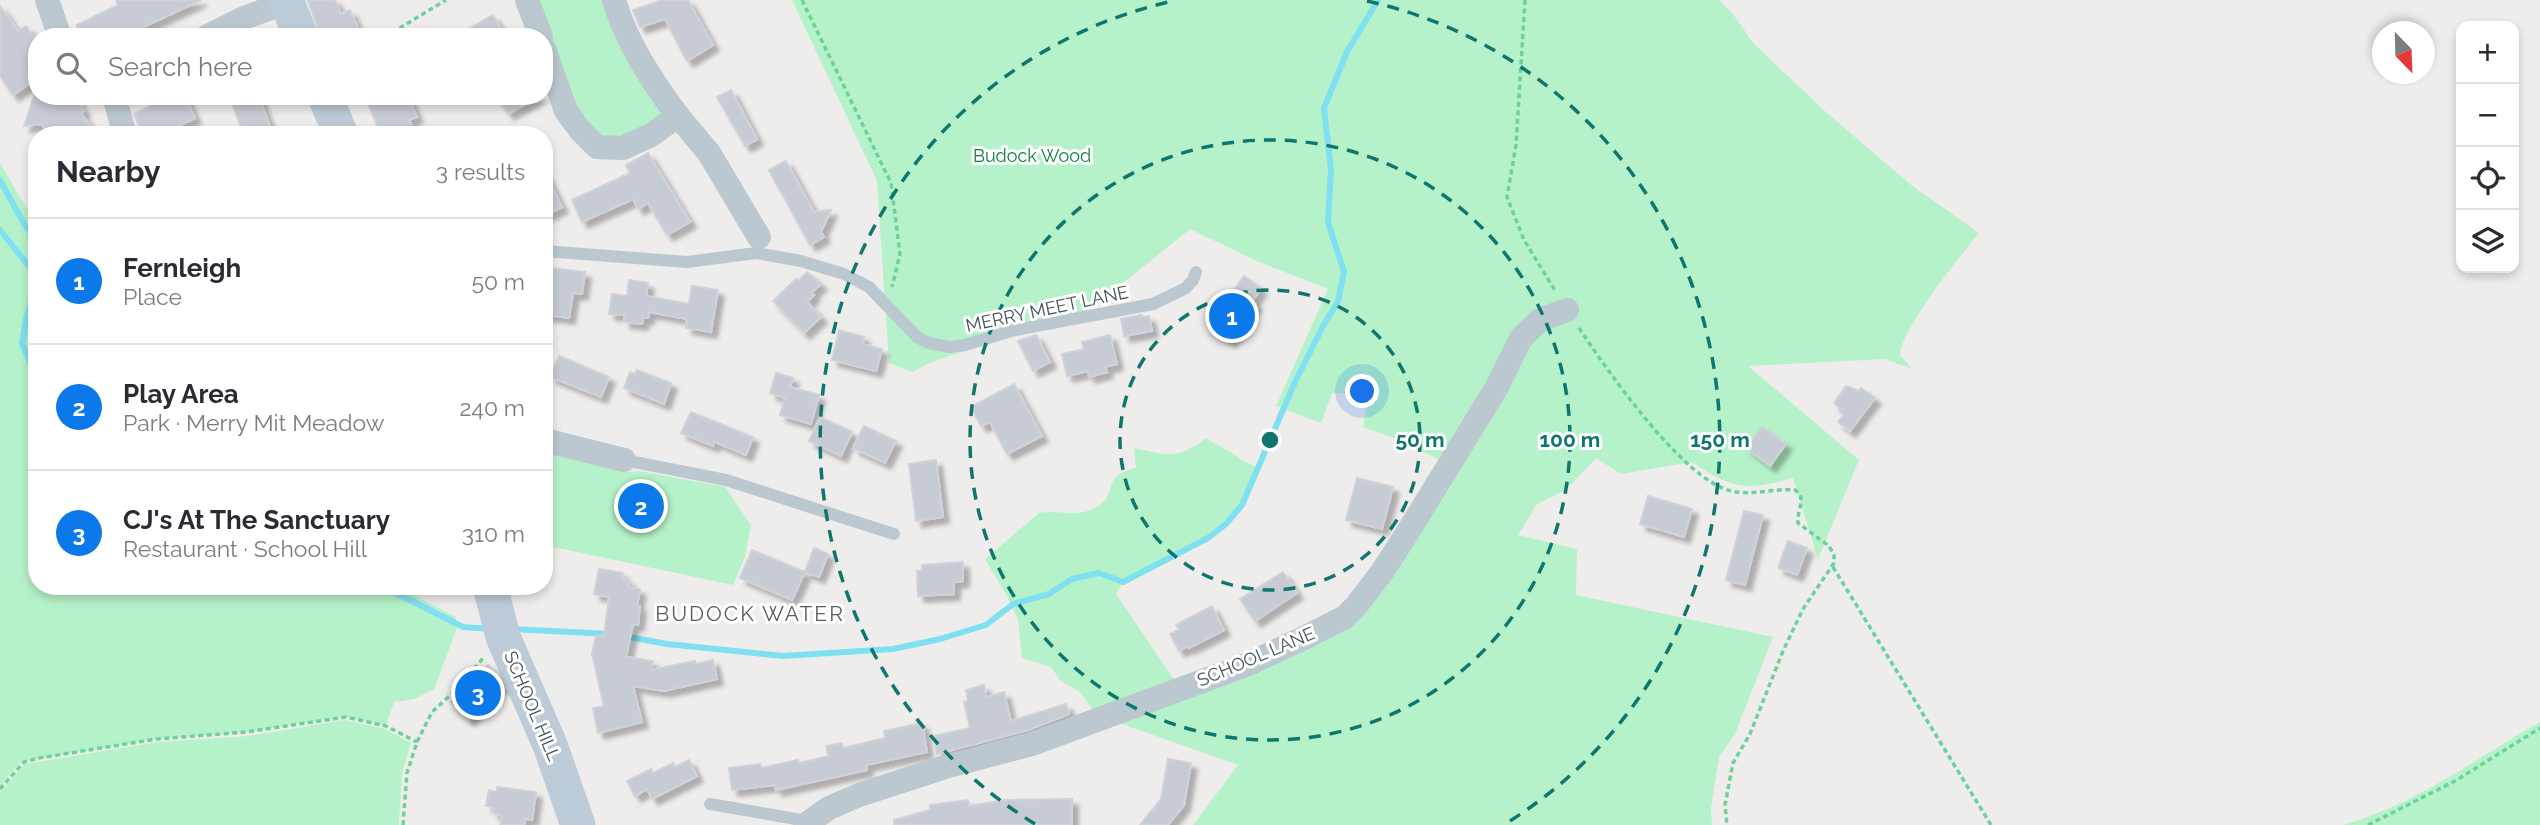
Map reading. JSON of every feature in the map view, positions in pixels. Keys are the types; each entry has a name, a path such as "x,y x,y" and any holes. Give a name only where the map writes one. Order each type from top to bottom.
{"street":[{"path":"47,0 57,28"},
{"path":"527,0 538,28"},
{"path":"614,0 620,19 653,81 709,153 759,237"},
{"path":"225,28 287,1 298,28"},
{"path":"553,74 566,111 597,147 623,148 651,135 678,116"},
{"path":"117,105 122,126"},
{"path":"329,105 337,126"},
{"name":"SCHOOL LANE","path":"806,823 829,808 859,795 945,767 1032,744 1246,665 1345,617 1382,572 1412,525 1497,387 1521,338 1540,320 1567,310"},
{"path":"553,442 624,460"},
{"name":"SCHOOL HILL","path":"492,595 503,635 550,745 578,825"}],"lane":[{"name":"MERRY MEET LANE","path":"553,252 687,262 744,253 774,255 844,274 869,287 917,337 939,346 965,345 1014,330 1153,304 1186,288 1194,280 1196,272"},
{"path":"624,460 726,480 894,534"},
{"path":"710,804 806,823"}],"path":[{"path":"400,28 446,0"},
{"path":"802,0 891,183 900,254 887,306"},
{"path":"1525,0 1516,145 1507,197 1524,240 1609,373 1693,470 1732,492 1778,492 1791,489 1800,493 1802,499 1798,523 1831,549 1835,559 1833,567 1803,609 1750,734 1733,763 1726,805 1727,825"},
{"path":"1833,567 1991,825"},
{"path":"403,825 407,773 417,742 432,712 458,688 503,635"},
{"path":"0,789 24,762 38,758 157,739 246,732 346,717 386,726 417,742"},
{"path":"2368,825 2455,780 2540,728"}],"green space":[{"path":"531,0 610,0 670,112 622,145 582,128 553,55 553,28 542,28"},
{"name":"Budock Wood","path":"792,0 1719,0 1733,14 1754,44 1827,113 1911,185 1979,233 1933,292 1903,343 1900,355 1912,369 1885,359 1748,366 1859,460 1818,559 1793,478 1764,485 1740,485 1718,478 1692,462 1621,474 1596,458 1567,489 1537,504 1518,535 1577,549 1576,595 1773,637 1735,734 1719,757 1711,808 1712,825 1193,825 1238,765 1111,720 1336,630 1444,462 1363,427 1366,410 1363,394 1332,393 1321,423 1276,406 1328,289 1257,261 1190,229 1071,325 1011,335 932,362 912,372 889,363 877,181"},
{"path":"0,163 28,211 28,595 413,595 456,617 457,628 434,689 415,699 394,702 386,726 346,717 246,732 157,739 21,762 0,786"},
{"path":"1206,438 1258,469 1249,492 1232,517 1219,530 1172,559 1123,582 1116,594 1177,684 1096,714 1080,692 1060,680 1051,667 1022,658 1018,620 985,559 1039,513 1088,511 1103,503 1117,476 1136,468 1134,448 1155,453 1179,453"},
{"path":"553,452 627,472 639,471 725,487 751,525 745,557 733,585 553,547"},
{"path":"345,720 385,729 411,743 402,774 399,825 0,825 0,793 25,764 158,742 248,736"},
{"path":"2540,722 2540,825 2343,825 2371,816 2421,793"}],"building":[{"path":"116,0 201,0 141,28 78,28 77,25 118,5"},
{"path":"335,0 341,14 350,10 358,28 318,28 308,1"},
{"path":"662,0 688,0 713,45 687,61 665,19 640,27 633,10"},
{"path":"0,6 18,31 26,26 28,29 28,84 13,95 0,76"},
{"path":"493,15 501,28 470,28"},
{"path":"731,90 757,139 745,146 717,97"},
{"path":"31,105 80,105 84,111 81,113 90,126 42,124 24,126"},
{"path":"152,105 189,105 195,118 179,126 139,126 134,114"},
{"path":"233,105 262,105 270,126 241,126"},
{"path":"369,105 412,105 417,117 409,120 412,126 377,126"},
{"path":"502,105 524,105 508,114"},
{"path":"648,153 690,222 667,235 648,203 638,209 633,199 582,222 572,200 630,173 626,165"},
{"path":"786,161 814,212 831,210 821,232 824,237 810,245 769,170"},
{"path":"553,189 562,207 553,212"},
{"path":"553,268 585,272 582,294 573,293 569,318 553,316"},
{"path":"807,272 821,284 811,293 814,295 807,302 821,317 804,333 773,301"},
{"path":"1244,276 1261,288 1252,302 1256,304 1230,341 1208,327"},
{"path":"629,280 648,283 646,296 689,304 692,286 718,290 711,332 686,328 687,319 649,312 648,318 643,318 642,324 624,322 625,315 609,314 612,294 627,296"},
{"path":"1149,316 1152,331 1124,336 1121,319"},
{"path":"839,330 864,337 862,344 882,349 876,371 832,360"},
{"path":"1036,335 1050,362 1033,371 1018,341"},
{"path":"1110,335 1117,364 1105,367 1107,372 1089,377 1088,371 1067,376 1062,354 1084,349 1082,342"},
{"path":"559,356 609,377 601,397 553,378 553,370"},
{"path":"637,370 671,383 664,404 624,388 630,372 635,374"},
{"path":"776,373 793,378 790,387 819,395 811,424 780,415 785,398 770,393"},
{"path":"1014,384 1042,436 1007,454 990,422 981,426 971,407"},
{"path":"1846,386 1859,391 1861,388 1875,398 1850,431 1838,422 1844,414 1834,403"},
{"path":"691,412 753,437 746,455 715,442 713,446 681,433"},
{"path":"820,417 852,432 841,456 809,441"},
{"path":"864,426 896,441 885,463 853,448"},
{"path":"1762,427 1786,444 1770,466 1746,448"},
{"path":"936,460 943,517 916,521 909,464"},
{"path":"1357,478 1393,487 1382,529 1346,520"},
{"path":"1648,496 1692,509 1684,537 1640,524"},
{"path":"1744,511 1763,515 1745,585 1726,580"},
{"path":"1788,541 1807,548 1797,575 1778,568"},
{"path":"814,548 828,554 819,577 805,572"},
{"path":"752,550 805,572 792,600 740,578"},
{"path":"963,562 963,581 954,582 954,594 918,596 917,571 922,571 922,565"},
{"path":"599,569 623,573 622,579 629,580 628,587 640,589 638,625 633,624 626,657 653,661 651,670 713,660 717,679 664,691 633,686 642,722 598,733 593,708 604,706 592,654 596,635 604,637 609,597 594,594"},
{"path":"1283,572 1297,593 1255,621 1240,599"},
{"path":"1212,606 1224,630 1179,651 1170,634 1179,630 1176,625"},
{"path":"488,665 502,686 468,720 451,702"},
{"path":"984,685 986,697 1004,692 1011,721 1066,704 1069,714 1028,730 937,754 934,736 970,728 964,702 968,701 966,690"},
{"path":"922,723 927,752 866,765 867,770 776,790 775,785 732,790 729,768 760,764 761,768 798,760 799,763 829,756 826,746 842,743 843,748 885,738 884,731"},
{"path":"1168,759 1191,763 1184,805 1168,825 1140,825 1161,799"},
{"path":"689,760 697,776 652,799 647,789 635,796 627,781 651,769 653,773 673,763 675,767"},
{"path":"497,787 536,792 532,820 525,819 524,825 500,825 502,815 493,813 494,807 486,806 489,790 497,792"},
{"path":"1072,799 1072,825 894,825 894,820 930,810 930,805 968,800 969,806 1004,800"}],"waterway":[{"path":"624,636 667,644 783,656 893,649 986,625 1013,604 1049,594 1072,579 1099,573 1123,582 1208,538 1226,524 1242,505 1295,382 1338,301 1344,272 1328,222 1331,170 1324,108 1347,52 1378,0"},
{"path":"0,180 28,229"},
{"path":"0,230 28,265"},
{"path":"28,312 22,344 28,357"},
{"path":"400,595 463,627 491,629"},
{"path":"512,629 610,634"}],"place":[{"name":"Fernleigh","path":"1232,316"},
{"name":"Play Area","path":"641,506"},
{"name":"CJ's At The Sanctuary","path":"478,693"}],"district":[{"name":"BUDOCK WATER","path":"750,614"}]}
